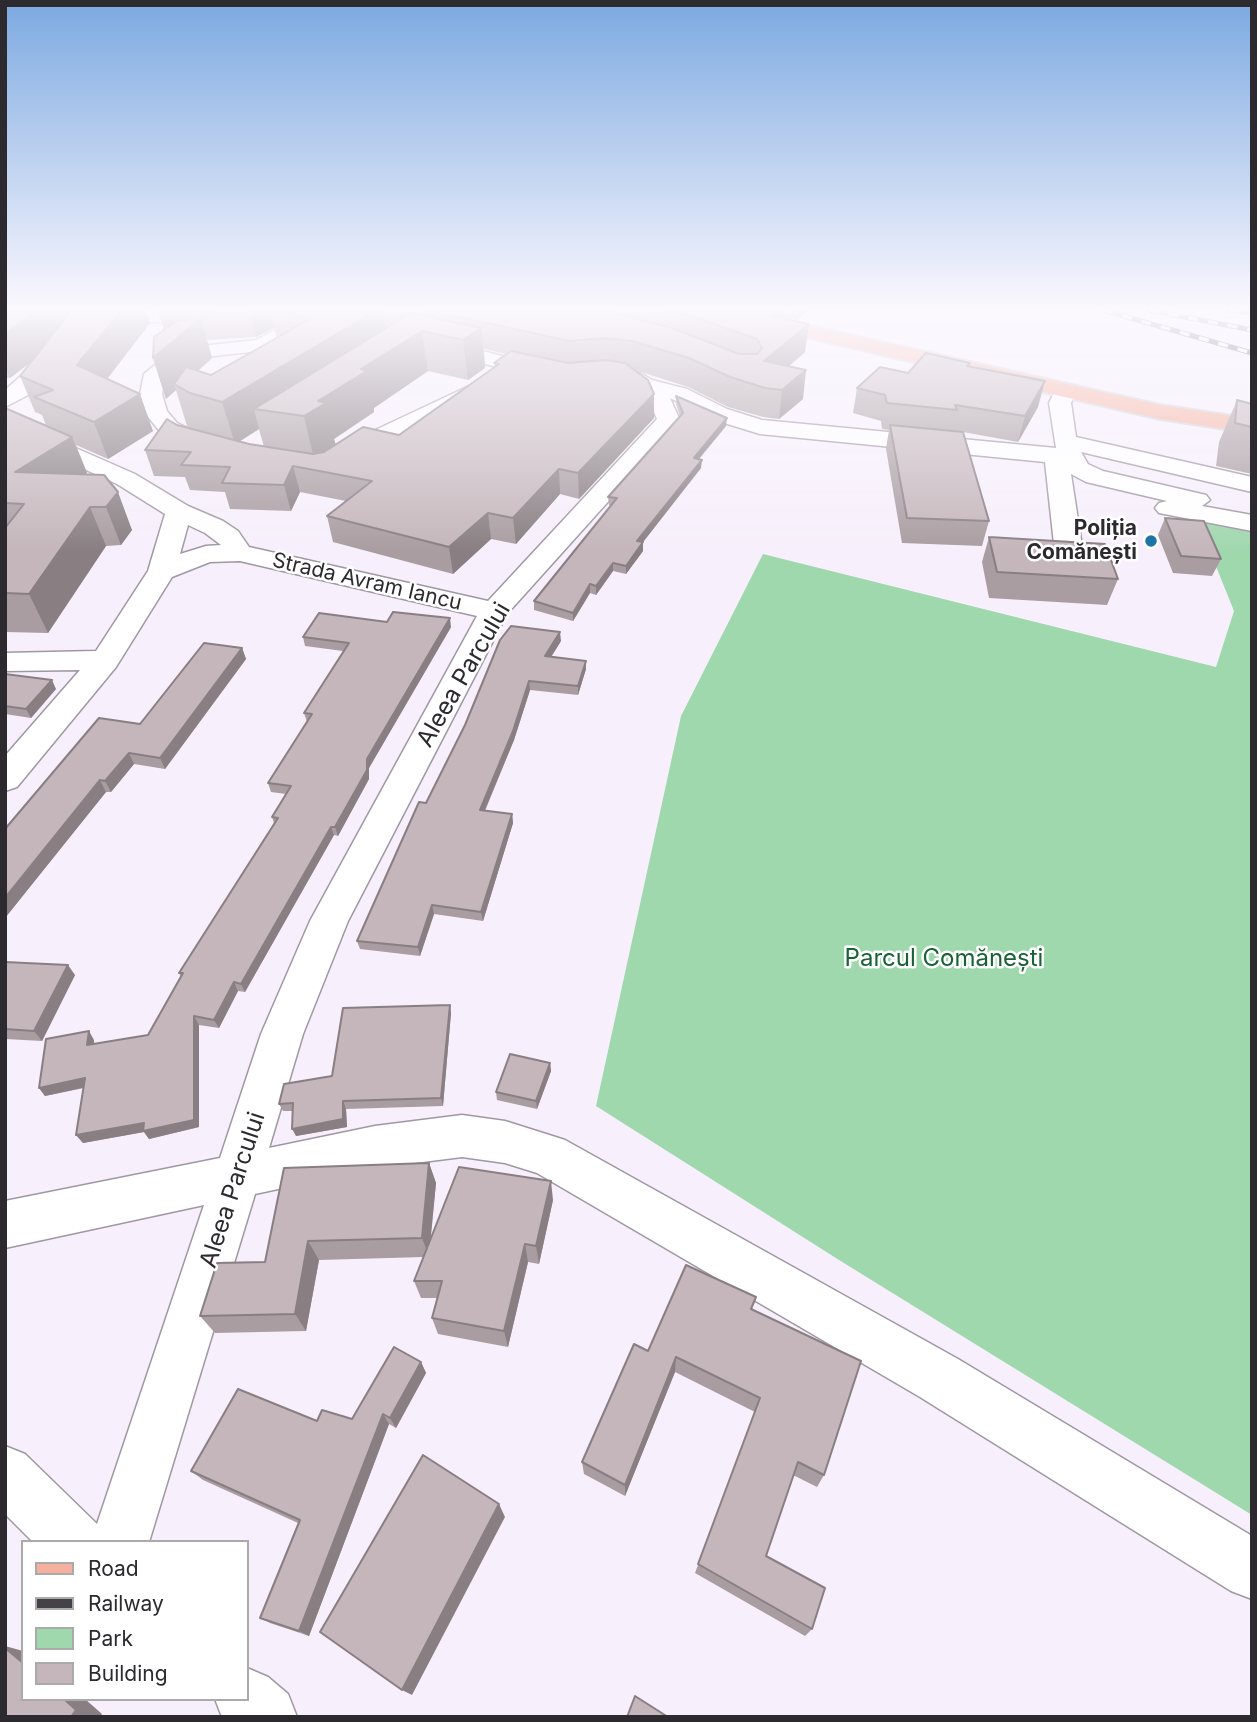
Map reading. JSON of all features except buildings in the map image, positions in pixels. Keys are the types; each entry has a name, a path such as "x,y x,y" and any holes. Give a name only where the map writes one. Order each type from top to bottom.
{"main road":[{"path":"1065,391 1186,417 1252,426"}],"street":[{"path":"5,416 13,406 5,401 19,390"},
{"path":"152,390 156,413 169,428 194,443 228,452"},
{"path":"328,464 353,447 401,428 473,390"},
{"name":"Aleea Parcului","path":"121,1540 282,1034 330,921 495,611 669,420 660,400 650,390"},
{"path":"665,390 679,394 719,414 760,427 1064,451 1252,485"},
{"path":"1065,391 1060,403 1064,451 1060,488 1069,552"},
{"name":"Strada Avram Iancu","path":"5,424 126,479 229,537 240,553"},
{"path":"1064,451 1079,469 1095,477 1197,500"},
{"path":"1060,488 1252,523"},
{"path":"5,779 105,660 162,571 179,511"},
{"name":"Strada Avram Iancu","path":"162,571 206,554 240,553 495,611"},
{"path":"5,662 105,660"},
{"path":"5,1225 239,1173 375,1147 462,1136 505,1142 549,1155 939,1378 1252,1570"},
{"path":"5,1474 73,1540"},
{"path":"248,1701 265,1717"}],"green space":[{"name":"Parcul Comănești","path":"1192,507 1252,517 1252,1515 839,1260 596,1106 681,716 763,554 1216,667 1234,611"}],"place":[{"name":"Poliția Comănești","path":"1151,541"}]}
